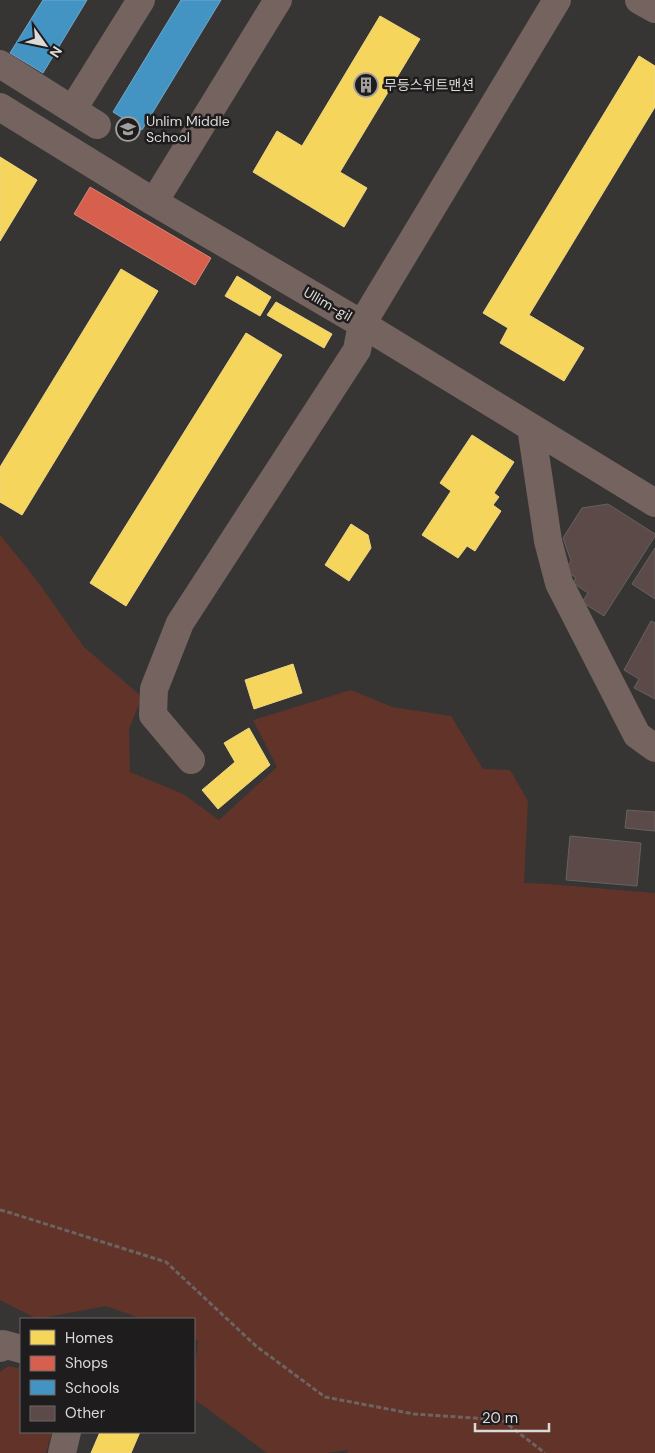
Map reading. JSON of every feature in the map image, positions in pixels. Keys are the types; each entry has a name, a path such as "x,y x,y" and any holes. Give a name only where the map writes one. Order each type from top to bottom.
{"street":[{"path":"73,109 141,0"},
{"path":"154,202 278,0"},
{"path":"191,760 153,715 154,689 180,623 357,350 362,324 557,0"},
{"path":"639,0 655,9"},
{"path":"0,64 97,125"},
{"name":"Ullim-gil","path":"0,107 154,202 362,324 655,502"},
{"path":"531,427 548,541 559,583 637,735 655,748"},
{"path":"0,1348 3,1344 20,1349"},
{"path":"62,1453 67,1433"}],"path":[{"path":"0,1210 166,1262 256,1346 325,1397 414,1414 502,1420 545,1453"}],"shaded area":[{"path":"0,535 35,578 84,647 142,697 129,729 130,772 183,794 219,820 277,767 253,720 351,690 392,707 451,716 483,769 510,770 528,801 524,883 655,893 655,1453 347,1453 348,1450 327,1453 267,1453 195,1400 195,1366 198,1341 195,1340 195,1318 139,1318 106,1306 35,1318 0,1300"},
{"path":"8,1366 20,1369 20,1433 52,1433 46,1453 0,1453 0,1372"}],"building: Homes":[{"name":"무등스위트맨션","path":"380,16 420,39 340,172 367,188 344,227 253,172 277,131 302,146"},
{"path":"639,56 655,66 655,107 529,315 584,348 564,381 500,343 508,328 483,313"},
{"path":"0,157 37,180 0,241"},
{"path":"121,269 158,291 22,515 0,502 0,467"},
{"path":"237,276 271,297 260,316 225,296"},
{"path":"276,302 332,334 324,348 267,315"},
{"path":"246,333 282,355 126,606 90,583"},
{"path":"472,435 514,462 494,493 499,497 493,505 501,511 475,551 467,546 458,558 422,535 451,491 440,483"},
{"path":"351,524 368,535 371,548 349,581 325,565"},
{"path":"293,664 302,693 254,709 245,680"},
{"path":"249,728 270,765 218,809 202,790 235,762 224,743"},
{"path":"100,1433 140,1433 131,1453 91,1453"}],"building: Shops":[{"path":"90,187 211,258 195,285 74,214"}],"building: Schools":[{"path":"43,0 87,0 43,73 10,53"},
{"path":"181,0 221,0 142,130 113,112"}],"building: Other":[{"path":"608,504 655,534 655,536 604,616 582,602 588,593 573,583 576,578 565,570 571,561 563,538 582,508"},
{"path":"655,548 655,599 632,584"},
{"path":"651,621 655,623 655,699 634,688 639,679 624,670"},
{"path":"627,810 655,812 655,831 625,828"},
{"path":"570,836 641,843 637,886 566,880"}],"place":[{"name":"무등스위트맨션","path":"366,85"},
{"name":"Unlim Middle School","path":"128,129"}]}
